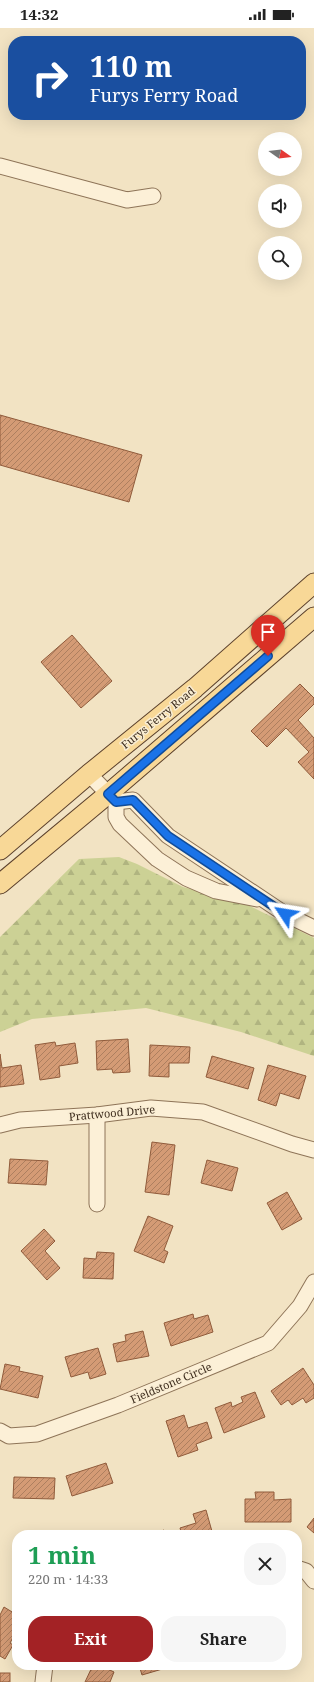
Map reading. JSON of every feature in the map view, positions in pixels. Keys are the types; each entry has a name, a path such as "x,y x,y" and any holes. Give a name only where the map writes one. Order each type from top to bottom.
{"main road":[{"name":"Furys Ferry Road","path":"0,850 89,774 195,688 314,582"},
{"path":"0,884 112,798 124,779 314,617"}],"street":[{"path":"0,166 127,200 153,196"},
{"path":"89,774 112,798 116,817 120,824 157,859 186,878 216,891 263,900"},
{"path":"112,798 133,800 168,836 285,914 314,928"},
{"name":"Prattwood Drive","path":"0,1125 20,1120 97,1115 151,1108 203,1112 292,1144 314,1150"},
{"path":"97,1115 97,1204"},
{"name":"Fieldstone Circle","path":"0,1432 9,1436 37,1434 118,1405 268,1343 300,1306 314,1282"},
{"path":"302,1570 306,1571 314,1581"},
{"path":"43,1682 44,1670"}],"green space":[{"path":"119,857 137,864 183,887 240,901 314,938 314,1056 241,1032 146,1008 32,1019 0,1032 0,937 79,859"}],"building":[{"path":"0,415 142,455 129,502 0,465"},
{"path":"72,635 112,681 81,708 41,662"},
{"path":"300,684 314,698 314,704 298,720 314,738 314,779 298,762 309,752 286,728 267,747 251,731"},
{"path":"128,1039 130,1072 113,1073 112,1069 97,1070 96,1041"},
{"path":"55,1042 56,1046 75,1043 78,1063 59,1066 60,1077 40,1080 35,1045"},
{"path":"150,1045 190,1047 189,1063 169,1063 169,1077 149,1076"},
{"path":"0,1054 2,1068 21,1065 24,1084 0,1087"},
{"path":"212,1056 254,1068 248,1089 206,1077"},
{"path":"268,1065 306,1076 299,1099 280,1093 276,1106 258,1100"},
{"path":"152,1142 175,1145 169,1195 145,1192"},
{"path":"10,1159 48,1161 46,1185 8,1183"},
{"path":"207,1160 238,1168 232,1191 201,1183"},
{"path":"287,1192 302,1219 282,1230 267,1203"},
{"path":"148,1216 173,1226 164,1250 168,1252 164,1263 134,1251"},
{"path":"44,1229 55,1241 45,1251 60,1268 47,1280 21,1251"},
{"path":"97,1252 114,1253 113,1279 83,1278 84,1258 96,1259"},
{"path":"193,1314 194,1319 208,1315 213,1332 171,1346 164,1323"},
{"path":"143,1331 149,1356 117,1362 113,1344 126,1341 125,1335"},
{"path":"98,1348 106,1374 90,1379 88,1372 71,1377 65,1357"},
{"path":"5,1364 20,1367 19,1371 43,1376 38,1398 0,1389"},
{"path":"303,1368 314,1385 314,1398 306,1403 303,1398 292,1405 288,1400 281,1405 271,1391"},
{"path":"255,1392 265,1417 224,1433 215,1408 231,1402 232,1407 243,1402 241,1397"},
{"path":"184,1415 188,1428 207,1422 212,1438 196,1444 198,1450 178,1457 166,1421"},
{"path":"106,1463 113,1483 72,1496 66,1476"},
{"path":"14,1477 55,1478 54,1499 13,1498"},
{"path":"255,1492 274,1492 274,1500 291,1499 291,1522 245,1522 245,1499 256,1499"},
{"path":"206,1510 212,1530 181,1530 180,1528 196,1523 193,1514"},
{"path":"314,1518 314,1533 307,1527"},
{"path":"4,1607 12,1612 12,1639 10,1643 12,1647 5,1659 0,1656 0,1615"},
{"path":"91,1670 110,1670 114,1672 110,1682 85,1682"},
{"path":"140,1670 159,1670 142,1675"},
{"path":"0,1673 10,1673 10,1682 0,1682"}],"route":[{"path":"268,656 108,794 116,802 133,800 168,836 221,873 285,914"}]}
